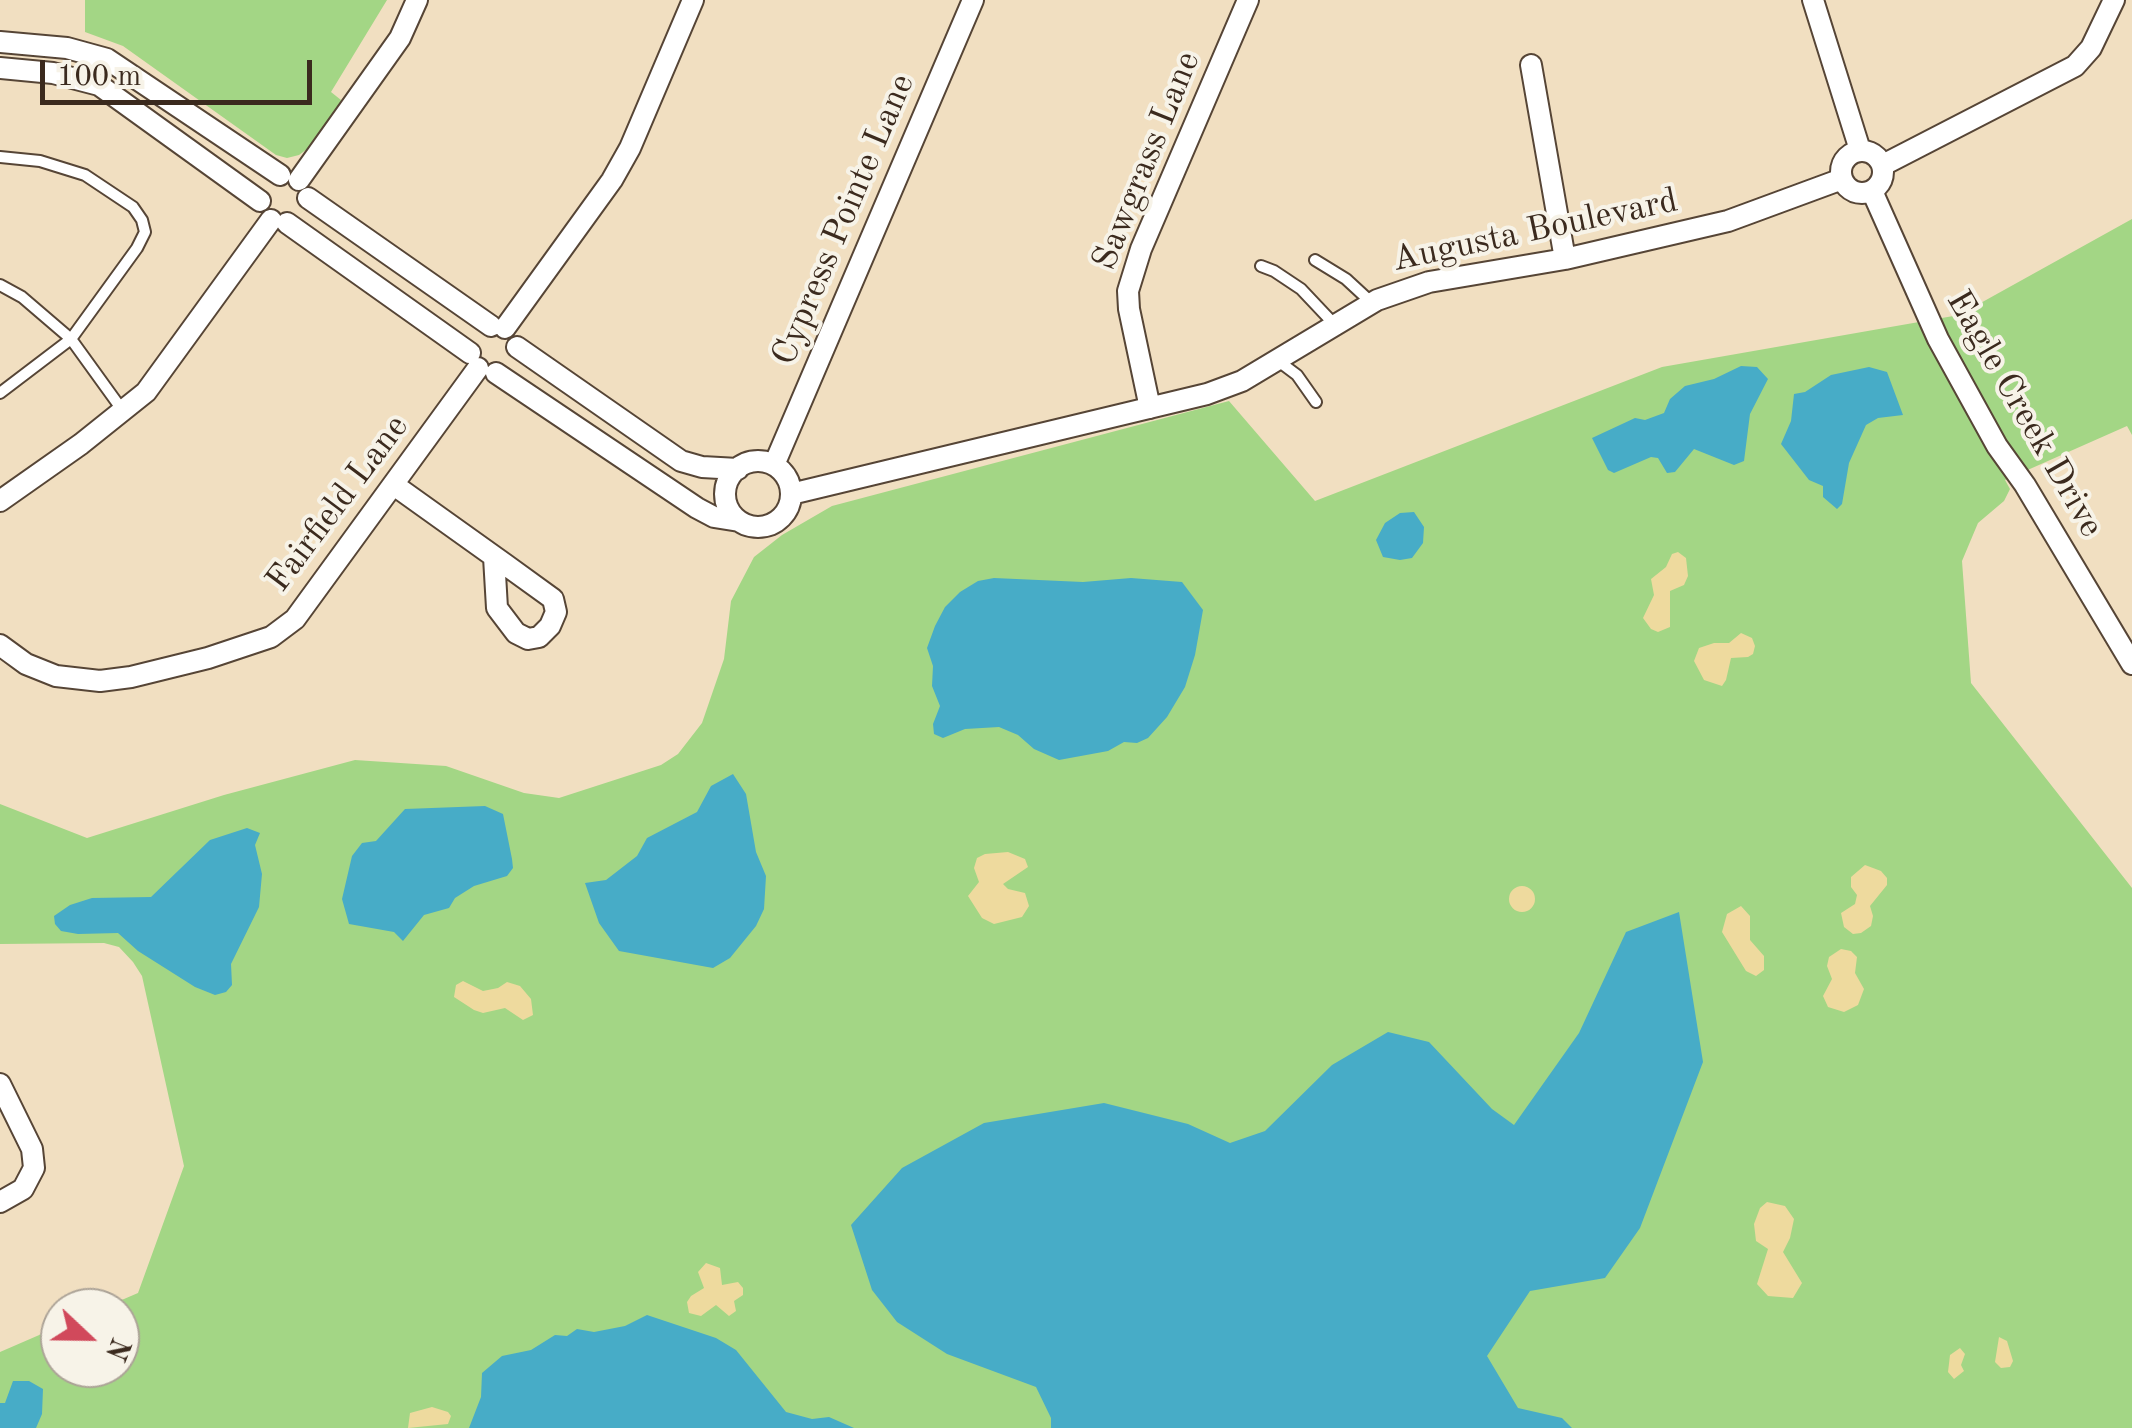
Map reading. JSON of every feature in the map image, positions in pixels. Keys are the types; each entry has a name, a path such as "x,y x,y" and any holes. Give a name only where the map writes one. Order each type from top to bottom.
{"street":[{"path":"0,502 146,392 279,222 300,217 295,185 400,38 417,0"},
{"path":"481,365 477,332 498,327 612,180 693,0"},
{"name":"Cypress Pointe Lane","path":"774,465 973,0"},
{"name":"Sawgrass Lane","path":"1150,408 1128,309 1128,291 1141,249 1248,0"},
{"path":"1813,0 1860,150"},
{"path":"1883,165 2075,66 2091,48 2114,0"},
{"path":"0,42 67,48 107,60 295,185 498,327 518,347 681,462 738,469 755,461 774,465 786,477 790,505 778,521 758,527 714,517 697,508 481,365 264,213 260,201 263,187 295,185"},
{"path":"1531,65 1566,259"},
{"path":"0,68 53,73 98,85 260,201"},
{"path":"1860,150 1872,152 1883,165 1882,180 1872,191 1855,192 1842,180 1844,160 1860,150"},
{"name":"Augusta Boulevard","path":"791,494 1206,394 1242,381 1372,302 1429,282 1566,259 1728,221 1842,180"},
{"name":"Eagle Creek Drive","path":"1872,191 1938,338 1997,446 2132,664"},
{"path":"481,365 514,362 518,347"},
{"name":"Fairfield Lane","path":"0,645 26,664 56,676 100,681 131,677 260,642 295,619 481,365"},
{"path":"738,469 726,489 726,501 739,521"},
{"path":"394,485 494,557"},
{"path":"0,1084 32,1149 34,1168 23,1189 0,1202"}],"lane":[{"path":"0,158 40,160 85,174 133,207 142,220 144,232 138,248 71,340 0,392"},
{"path":"1315,260 1346,279 1372,302"},
{"path":"1261,266 1302,289 1335,325"},
{"path":"0,285 22,297 71,340 124,412"},
{"path":"1276,360 1297,375 1316,402"}],"green space":[{"path":"85,0 387,0 331,92 341,100 338,110 314,144 287,158 276,155 123,46 85,32"},
{"path":"2132,219 2132,435 2127,426 2005,480 2010,489 2004,501 1978,523 1962,561 1971,683 2132,888 2132,1428 0,1428 0,1352 40,1335 40,1388 140,1388 140,1288 184,1166 142,976 133,962 119,947 104,943 0,944 0,804 87,838 224,795 355,760 446,766 524,793 559,798 661,765 678,754 702,723 724,659 731,601 754,557 782,535 832,506 1229,401 1315,501 1662,367 1959,315"}],"sand":[{"path":"1678,552 1686,558 1688,576 1684,585 1670,591 1670,627 1658,632 1643,618 1654,595 1651,579"},
{"path":"1741,633 1752,638 1753,654 1731,658 1722,686 1704,680 1694,661 1699,648 1729,643"},
{"path":"1008,852 1025,859 1028,867 1003,884 1025,893 1029,906 1022,917 994,924 982,918 968,896 979,882 974,868 977,858"},
{"path":"1865,865 1881,871 1887,885 1870,906 1871,926 1853,934 1844,927 1841,913 1855,904 1857,895 1851,887 1851,877"},
{"path":"1522,886 1531,890 1535,899 1531,908 1522,912 1513,908 1509,899 1513,890"},
{"path":"1741,906 1750,916 1750,940 1764,956 1764,970 1756,976 1746,971 1722,932 1727,914"},
{"path":"1841,949 1857,957 1855,973 1864,989 1858,1005 1844,1012 1828,1007 1823,996 1832,979 1827,966 1829,957"},
{"path":"463,981 483,991 507,982 520,986 531,999 533,1015 523,1020 505,1008 483,1013 474,1010 454,997 456,985"},
{"path":"1767,1202 1785,1206 1794,1219 1783,1252 1802,1283 1793,1298 1768,1296 1757,1284 1768,1249 1756,1241 1754,1224"},
{"path":"706,1263 720,1268 722,1285 738,1282 743,1288 743,1295 734,1301 736,1311 729,1316 716,1305 701,1316 689,1313 687,1302 704,1288 698,1272"},
{"path":"1999,1337 2007,1341 2013,1361 2010,1367 2001,1368 1995,1362"},
{"path":"1960,1348 1965,1354 1961,1365 1964,1371 1954,1379 1948,1372 1950,1355"},
{"path":"432,1407 448,1412 448,1424 408,1428 410,1413"}],"water":[{"path":"1741,366 1757,367 1768,379 1750,414 1744,461 1734,465 1694,449 1675,472 1667,473 1658,458 1651,457 1614,473 1608,470 1592,438 1635,418 1645,420 1664,413 1670,399 1685,386 1714,379"},
{"path":"1869,367 1887,372 1903,415 1878,418 1866,425 1849,463 1842,504 1837,509 1823,497 1823,486 1809,480 1781,444 1791,421 1794,394 1805,392 1831,375"},
{"path":"1414,512 1424,527 1423,543 1412,558 1383,557 1376,540 1385,523 1400,513"},
{"path":"994,578 1182,582 1203,610 1195,655 1185,687 1167,717 1148,738 1137,743 1124,742 1108,751 1059,760 999,727 965,729 943,738 934,734 933,724 940,706 932,686 933,666 927,648 935,626 945,607 960,592 978,581"},
{"path":"733,774 746,794 756,852 766,876 764,909 756,926 730,958 713,968 619,951 599,923 585,883 606,880 637,856 647,838 697,812 711,786"},
{"path":"485,806 503,814 513,868 507,876 474,886 455,898 449,908 424,915 403,941 394,932 349,924 342,899 352,856 362,843 376,841 405,809"},
{"path":"247,828 260,833 255,845 262,874 259,907 231,964 232,985 226,992 215,995 195,987 138,951 118,933 78,934 61,931 55,924 54,916 70,905 92,898 151,897 210,840"},
{"path":"1679,912 1703,1062 1640,1228 1605,1278 1530,1291 1487,1356 1518,1408 1562,1418 1572,1428 1051,1428 1051,1418 1036,1387 947,1354 897,1322 872,1290 851,1225 902,1168 984,1123 1104,1103 1188,1124 1230,1143 1265,1131 1332,1065 1388,1032 1429,1042 1492,1109 1514,1125 1579,1033 1626,932"},
{"path":"647,1315 716,1338 736,1350 786,1412 812,1419 829,1417 854,1428 469,1428 481,1397 482,1373 502,1356 531,1350 555,1335 567,1336 577,1329 594,1332 625,1326"},
{"path":"13,1381 29,1381 43,1389 42,1414 36,1428 0,1428 0,1403 5,1403"}]}
